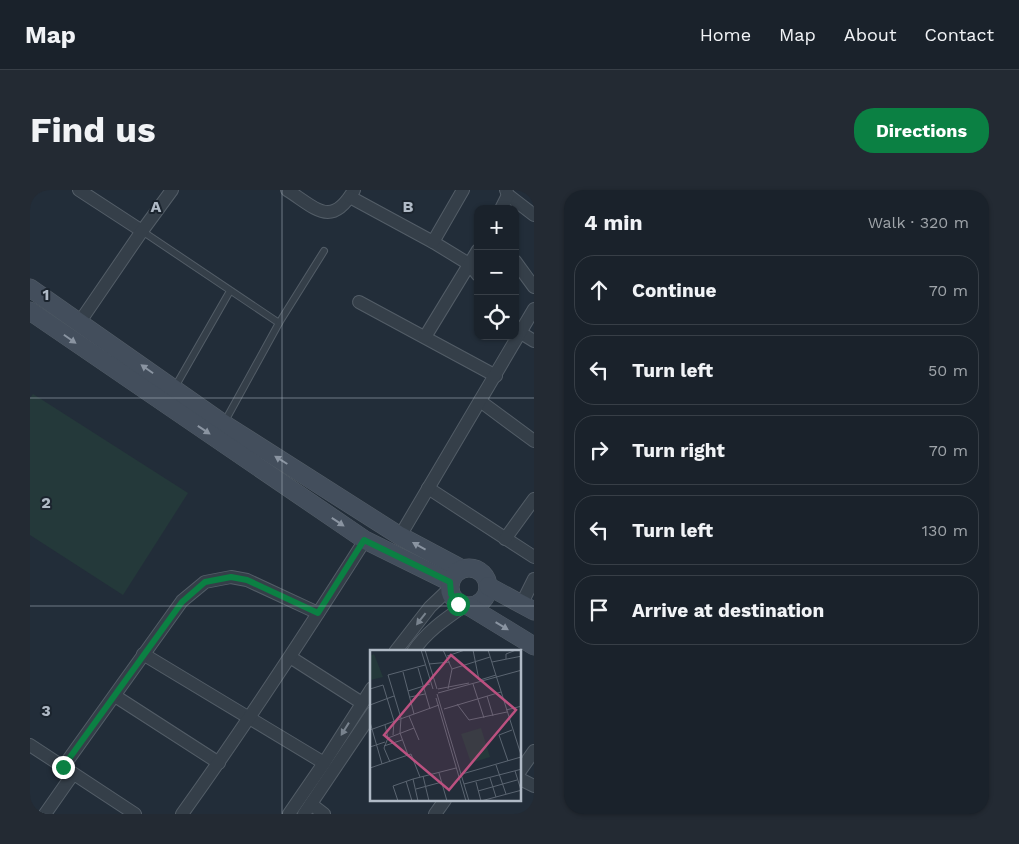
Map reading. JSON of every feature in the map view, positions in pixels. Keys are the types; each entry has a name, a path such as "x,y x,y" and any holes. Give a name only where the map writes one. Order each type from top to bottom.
{"main road":[{"path":"30,288 224,424 400,536 454,580"},
{"path":"30,311 364,540 454,580"},
{"path":"467,607 481,602 488,592 487,580 480,571 468,568 454,580 454,600 534,646"},
{"path":"488,586 528,607"}],"street":[{"path":"79,190 93,194 142,231"},
{"path":"79,323 172,190"},
{"path":"287,190 320,211 327,213 333,213 342,207 352,193 469,264 474,271"},
{"path":"433,242 464,190"},
{"path":"502,205 507,193 534,215"},
{"path":"425,337 474,256"},
{"path":"519,266 534,287"},
{"path":"359,302 496,376"},
{"path":"519,328 534,309"},
{"path":"519,330 534,342"},
{"path":"400,536 496,376 513,340"},
{"path":"480,401 534,441"},
{"path":"428,488 534,557"},
{"path":"505,538 534,499"},
{"path":"182,814 219,763 290,657 364,540"},
{"path":"45,814 68,771 143,654 182,602 205,582 231,577 247,580 318,613"},
{"path":"528,607 534,579"},
{"path":"397,650 454,580"},
{"path":"417,649 444,620 467,607"},
{"path":"143,654 324,763"},
{"path":"290,657 362,703"},
{"path":"289,814 370,691"},
{"path":"115,696 219,763"},
{"path":"324,814 308,809 370,716"},
{"path":"30,744 135,814"},
{"path":"522,768 534,751"},
{"path":"522,780 534,786"},
{"path":"435,814 444,802"}],"lane":[{"path":"142,231 230,292 279,323"},
{"path":"224,424 279,323 324,251"},
{"path":"174,388 230,292"}],"green space":[{"path":"33,394 188,493 123,595 30,535 30,398"}],"route":[{"path":"63,767 182,602 205,582 231,577 247,580 318,613 364,540 450,582 451,594 458,604"}]}
